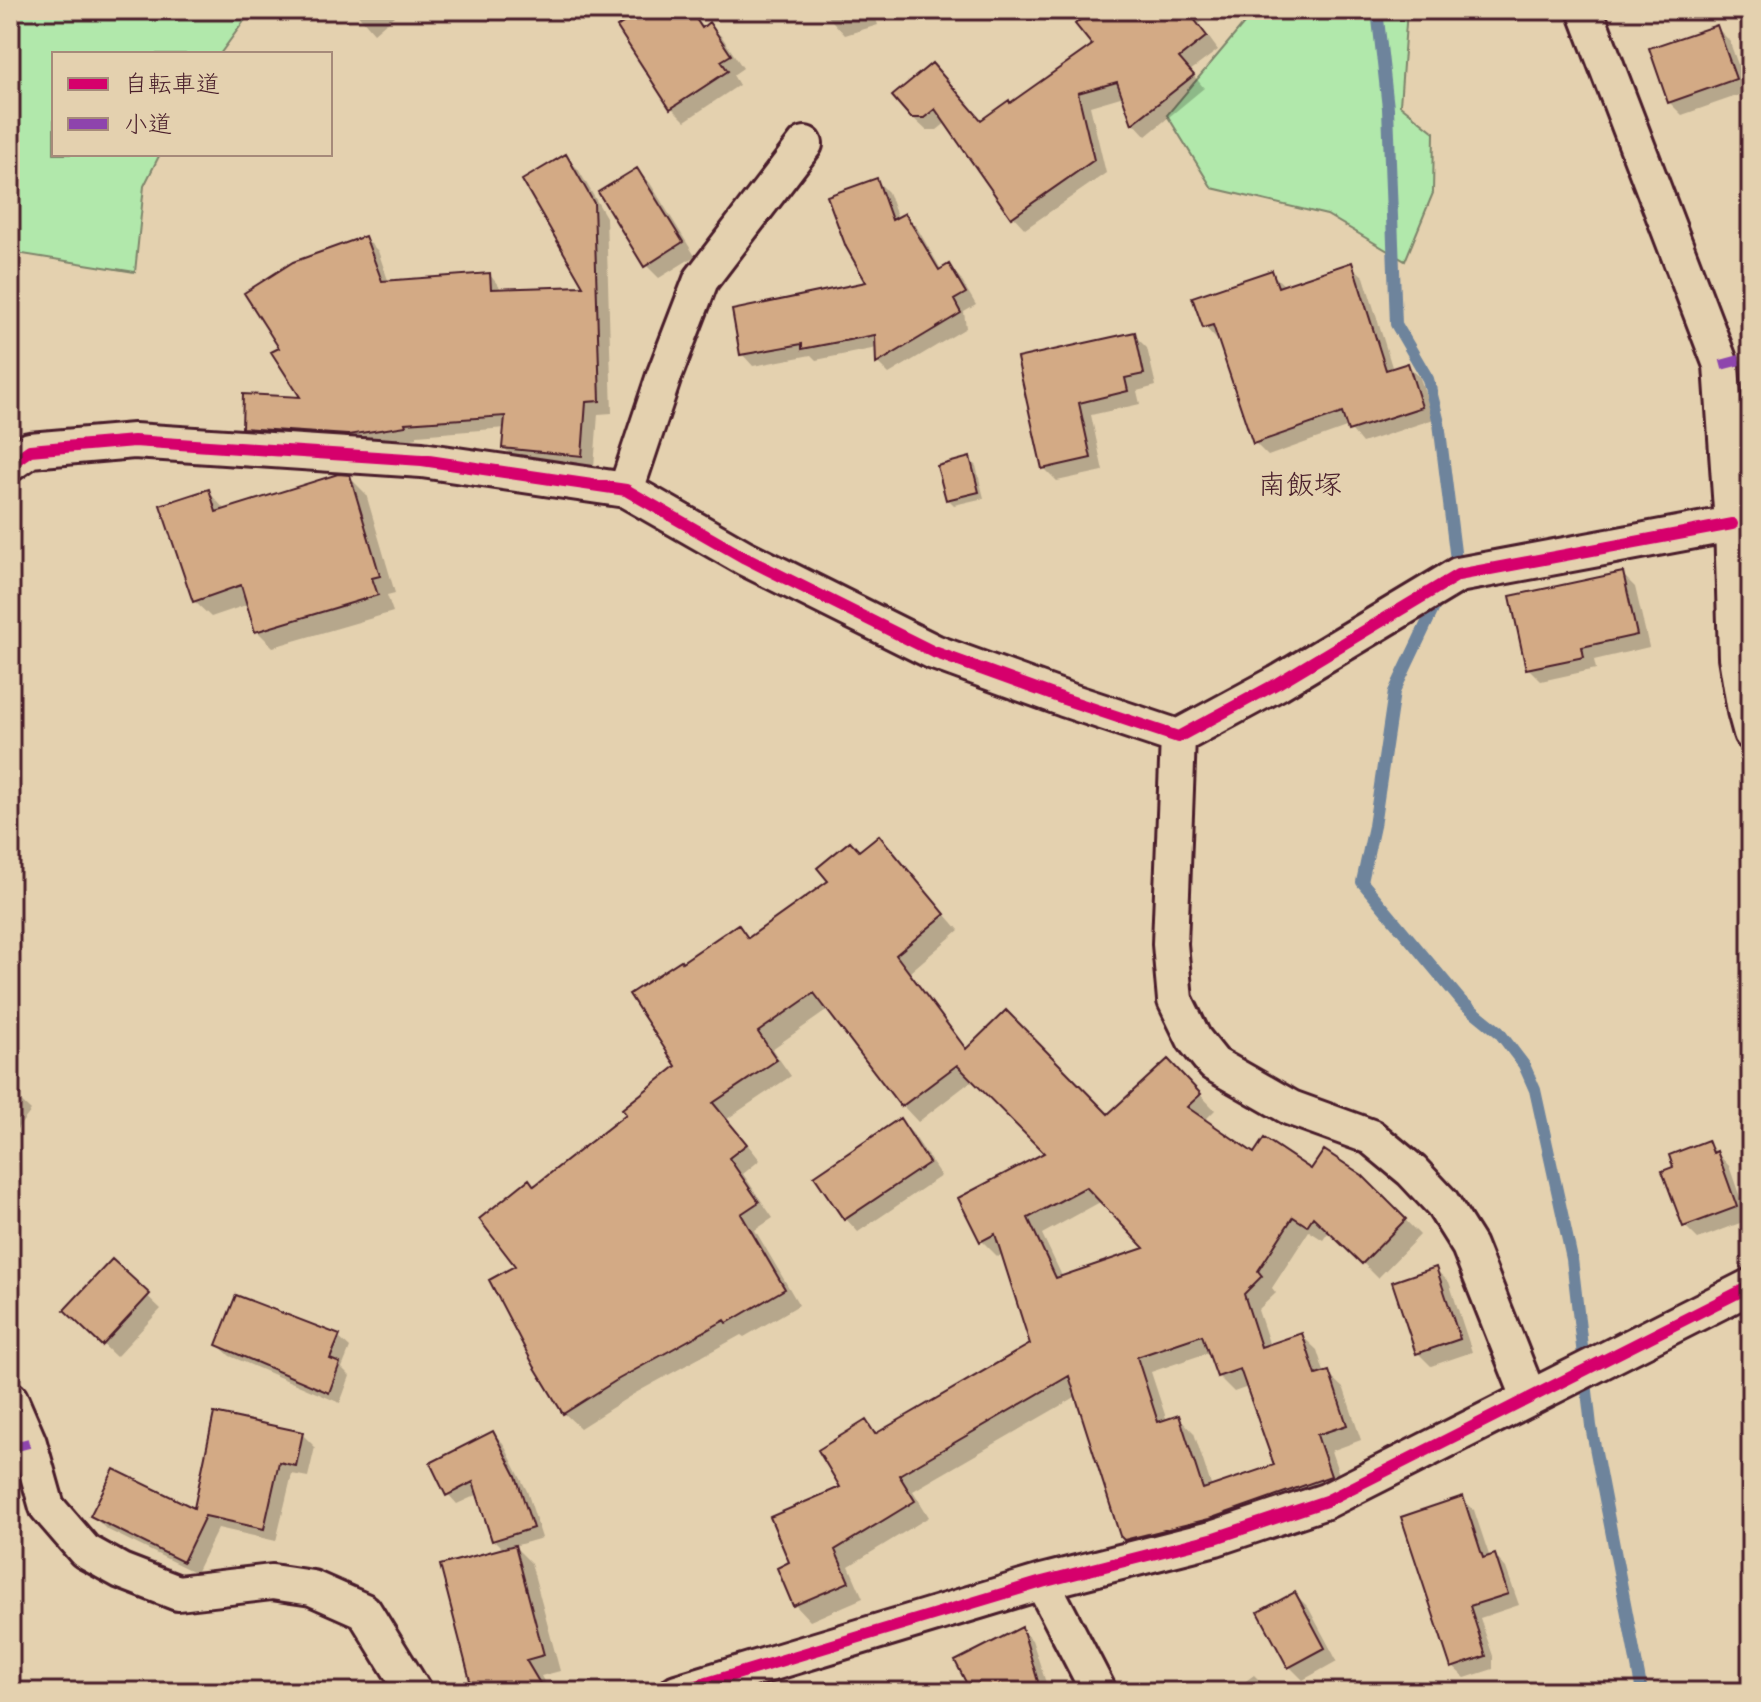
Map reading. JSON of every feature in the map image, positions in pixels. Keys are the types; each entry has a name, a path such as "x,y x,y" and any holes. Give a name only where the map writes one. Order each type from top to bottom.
{"street":[{"path":"1585,10 1721,365 1732,524 1736,657 1751,733"},
{"path":"626,490 664,376 701,280 805,144"},
{"path":"10,464 30,450 134,441 422,460 626,490 745,558 934,652 1178,737 1278,683 1458,575 1732,524"},
{"path":"1178,737 1170,944 1175,1000 1194,1039 1214,1064 1291,1108 1371,1137 1412,1171 1442,1203 1469,1246 1529,1397"},
{"path":"677,1692 1042,1582 1215,1538 1326,1501 1751,1286"},
{"path":"10,1399 29,1443 47,1507 85,1551 121,1571 178,1593 272,1582 312,1588 364,1611 414,1692"},
{"path":"1042,1582 1099,1692"}],"green space":[{"path":"10,10 252,10 221,52 52,52 52,156 159,156 144,186 135,272 10,252"},
{"path":"1249,10 1407,10 1400,105 1434,132 1433,193 1405,261 1327,215 1212,188 1167,115 1248,19"}],"building":[{"path":"643,10 690,10 702,28 709,22 731,55 721,61 728,71 670,109 617,27"},
{"path":"1092,10 1187,10 1207,36 1179,58 1194,75 1132,124 1117,82 1078,93 1094,160 1011,218 935,109 924,118 911,118 892,96 932,63 981,120 1092,45 1075,24"},
{"path":"1717,25 1736,79 1668,103 1649,48"},
{"path":"566,154 594,203 600,401 586,402 582,456 502,448 505,416 405,423 406,426 348,435 242,428 243,394 300,397 271,352 279,348 244,293 293,262 365,236 382,281 490,273 491,289 583,286 522,180"},
{"path":"637,168 683,242 644,267 598,192"},
{"path":"877,178 892,220 905,213 939,270 949,264 966,293 954,300 961,313 876,364 875,335 802,349 802,344 740,355 732,310 866,282 846,247 827,196"},
{"path":"1352,262 1386,370 1408,363 1422,407 1348,431 1342,413 1253,444 1213,325 1203,328 1192,297 1272,270 1278,287"},
{"path":"1135,332 1144,374 1125,378 1128,391 1079,403 1091,458 1042,469 1017,358"},
{"path":"970,457 979,492 946,500 937,466"},
{"path":"338,474 350,475 380,576 372,578 378,595 255,632 241,585 193,602 160,505 209,489 216,512"},
{"path":"1623,572 1637,635 1582,647 1584,657 1526,669 1510,596"},
{"path":"879,835 945,914 896,955 966,1049 1006,1010 1108,1114 1168,1059 1201,1094 1187,1107 1254,1153 1264,1138 1311,1169 1324,1150 1362,1175 1406,1219 1362,1264 1313,1217 1307,1226 1293,1217 1258,1271 1262,1276 1244,1294 1261,1347 1302,1333 1316,1375 1329,1371 1347,1425 1317,1435 1331,1476 1209,1519 1124,1540 1120,1536 1069,1376 899,1475 915,1501 835,1550 849,1582 793,1606 777,1568 789,1562 770,1517 840,1487 818,1450 866,1420 875,1434 1030,1344 995,1234 980,1242 958,1198 1044,1153 957,1065 901,1107 814,993 758,1032 777,1060 713,1103 747,1144 729,1158 759,1202 741,1214 785,1289 617,1380 563,1414 489,1280 515,1266 479,1219 529,1179 534,1186 626,1114 622,1109 676,1066 629,994 738,924 748,938 828,881 817,868 850,841 859,851","holes":["1086,1187 1144,1248 1056,1278 1028,1218","1202,1335 1217,1377 1240,1369 1274,1465 1203,1489 1179,1415 1158,1422 1137,1357"]},
{"path":"900,1118 929,1163 844,1220 814,1176"},
{"path":"1708,1140 1713,1153 1717,1151 1737,1207 1683,1227 1662,1171 1673,1167 1669,1155"},
{"path":"112,1259 150,1294 102,1346 64,1310"},
{"path":"1436,1267 1460,1339 1416,1354 1392,1282"},
{"path":"236,1295 340,1335 330,1359 340,1363 329,1393 216,1345"},
{"path":"214,1413 303,1432 296,1466 279,1462 264,1529 205,1516 183,1562 90,1516 114,1469 194,1508"},
{"path":"493,1431 516,1476 533,1528 492,1541 473,1482 446,1496 430,1463"},
{"path":"1463,1496 1483,1558 1495,1554 1508,1594 1470,1606 1486,1656 1451,1668 1401,1517"},
{"path":"515,1545 544,1655 526,1660 545,1692 473,1692 440,1565"},
{"path":"1295,1592 1325,1648 1288,1668 1258,1612"},
{"path":"1022,1627 1041,1692 971,1692 955,1661"}],"waterway":[{"path":"1377,10 1388,108 1396,324 1428,379 1439,423 1456,560 1450,573"},
{"path":"1439,597 1394,692 1374,826 1362,882 1462,1002 1499,1032 1524,1065 1535,1090 1572,1259 1591,1426 1642,1692"}],"marked path":[{"path":"1721,365 1751,357"},
{"path":"10,1448 29,1443"}],"cycle path":[{"path":"10,464 30,450 134,441 422,460 626,490 745,558 934,652 1178,737 1278,683 1458,575 1732,524"},
{"path":"677,1692 1042,1582 1215,1538 1326,1501 1751,1286"}],"district":[{"name":"南飯塚","path":"1300,484"}]}
